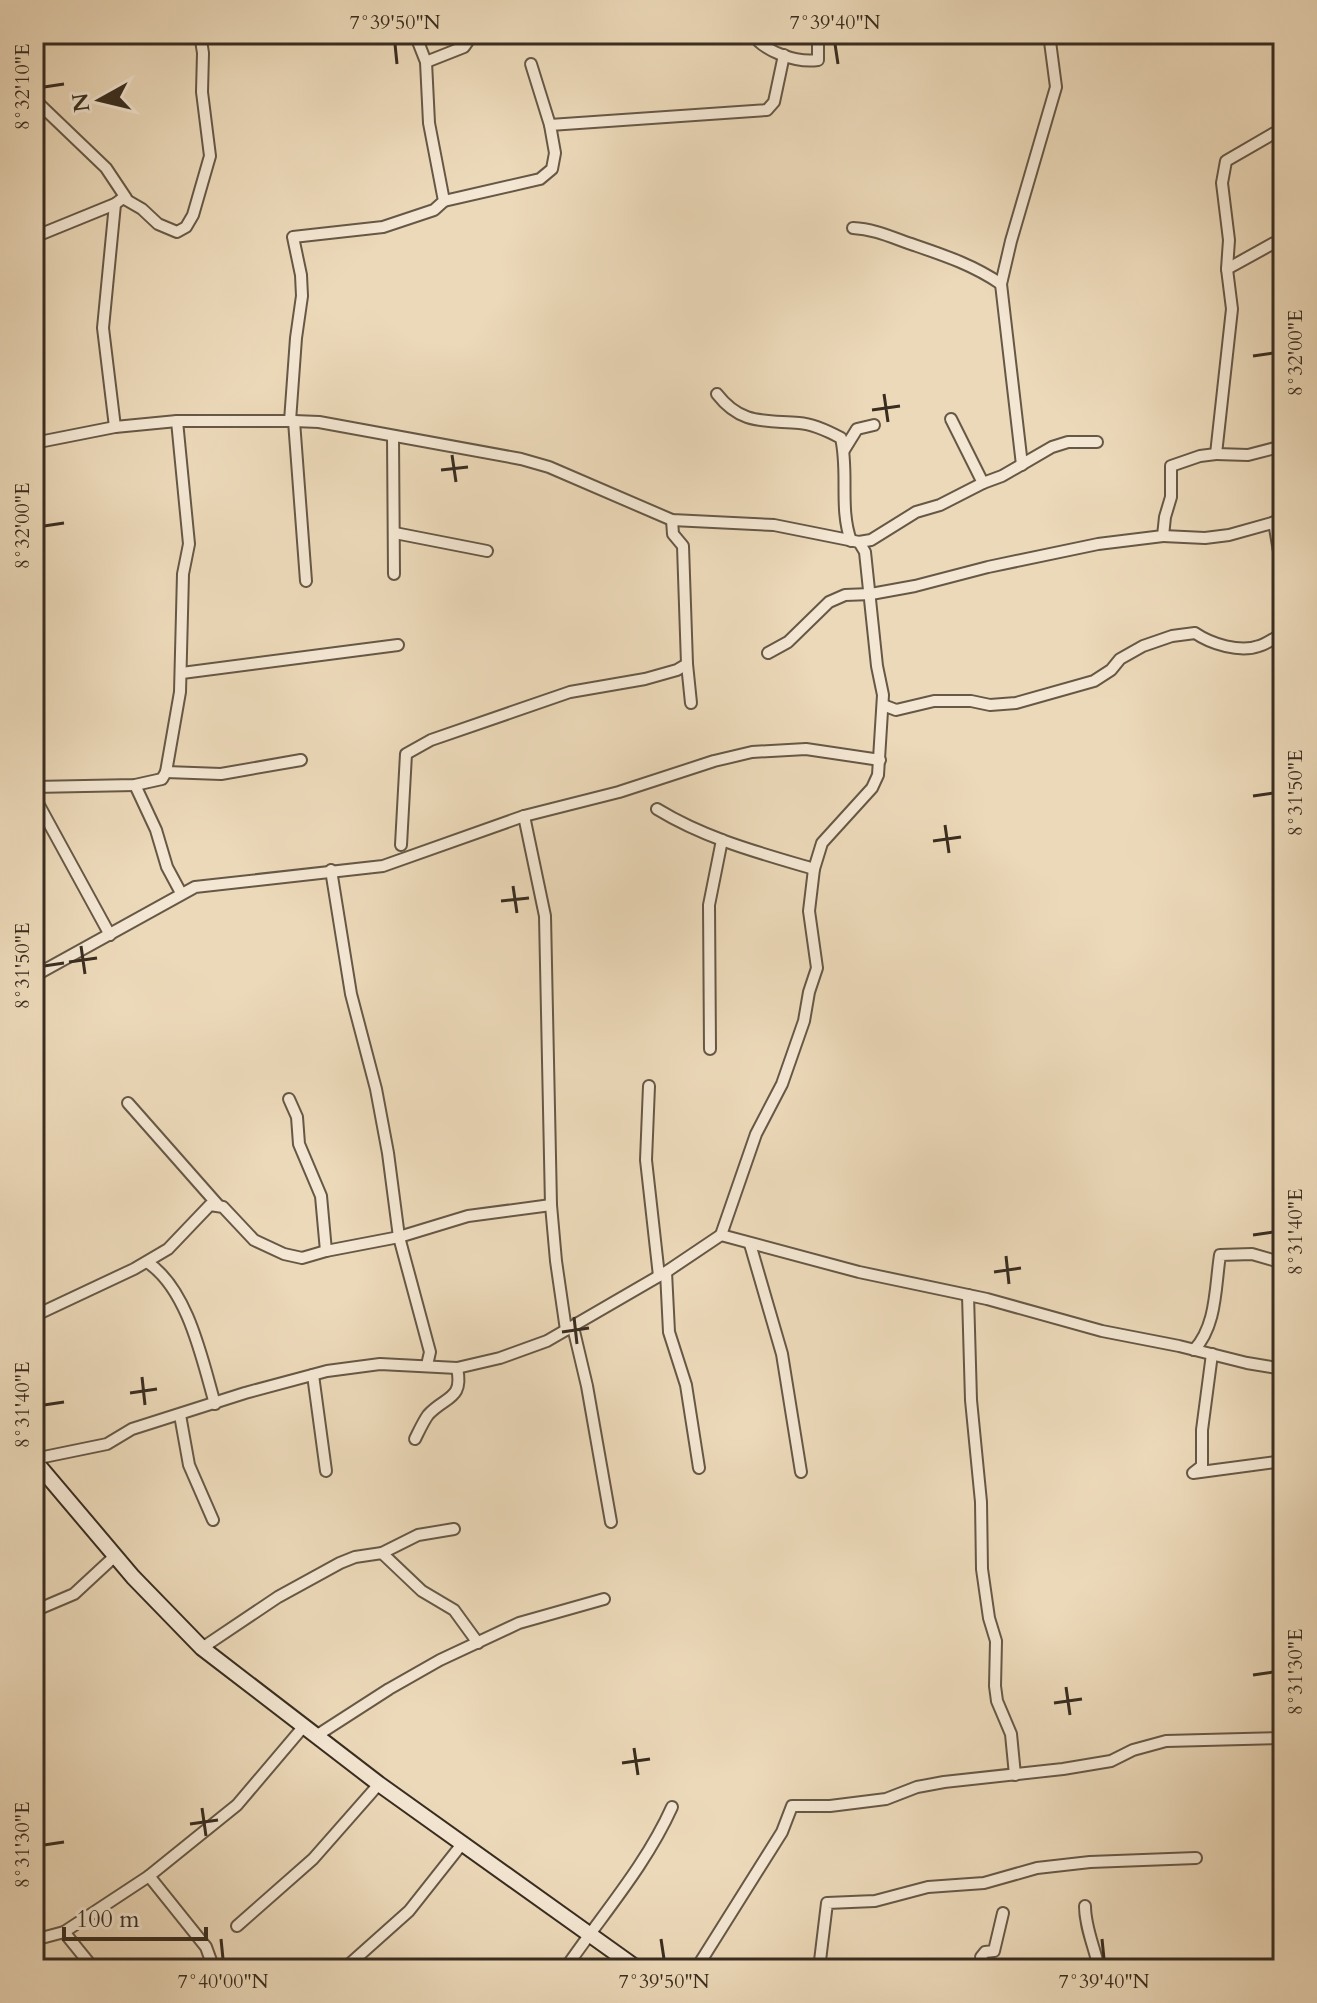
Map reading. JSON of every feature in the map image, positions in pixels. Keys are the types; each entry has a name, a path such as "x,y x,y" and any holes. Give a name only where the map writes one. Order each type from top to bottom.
{"street":[{"path":"34,99 106,168 126,198 158,224 174,232 183,230 193,215 211,149 202,92 200,34"},
{"path":"415,34 426,62 429,123 444,201"},
{"path":"426,62 464,47 473,34"},
{"path":"752,34 760,44 802,60 818,60 818,34"},
{"path":"1022,465 1001,284 1056,87 1049,34"},
{"path":"550,125 767,110 774,102 784,55"},
{"path":"306,581 292,421 296,338 302,296 293,237 383,227 434,210 444,201 540,179 552,169 555,153 550,125 531,64"},
{"path":"1216,454 1232,309 1227,269 1229,240 1222,183 1226,161 1283,128"},
{"path":"34,237 126,198"},
{"path":"115,204 103,328 115,427"},
{"path":"853,228 870,229 949,256 977,267 1001,284"},
{"path":"1227,269 1283,238"},
{"path":"638,1969 379,1784 202,1648 115,1556 34,1460 107,1444 132,1429 313,1375 380,1364 457,1368 500,1358 547,1341 662,1274 721,1235 756,1134 782,1084 804,1021 817,968 809,911 814,869 822,843 872,788 878,775 883,705 871,594 858,545 845,525 844,450 841,438 802,423 748,419 732,411 717,394"},
{"path":"951,419 983,483"},
{"path":"34,787 135,785 162,779 166,772 182,673 183,574 189,544 177,421"},
{"path":"34,443 115,427 177,421 319,422 535,463 672,520 774,525 858,545 916,512 940,505 1002,476 1061,444 1097,442"},
{"path":"844,450 857,429 874,425"},
{"path":"393,436 394,574"},
{"path":"1163,536 1171,497 1171,466 1200,456 1248,455 1283,446"},
{"path":"672,520 673,534 683,546 691,703"},
{"path":"768,653 788,642 829,602 845,595 871,594 1098,544 1163,536 1205,538 1229,535 1279,521 1283,575"},
{"path":"395,533 487,551"},
{"path":"883,705 896,710 934,701 971,701 990,705 1016,703 1094,681 1111,670 1120,659 1143,646 1172,636 1195,633 1207,641 1231,647 1257,647 1283,634"},
{"path":"182,673 398,645"},
{"path":"401,845 406,754 431,740 570,692 645,679 687,664"},
{"path":"34,976 195,887 383,866 524,816 619,792 752,752 806,749 880,760"},
{"path":"166,772 221,774 301,760"},
{"path":"135,785 156,830 167,867 181,893"},
{"path":"34,796 110,935"},
{"path":"657,809 682,825 755,853 814,869"},
{"path":"524,816 545,916 551,1205 556,1261 570,1328 587,1386 611,1522"},
{"path":"710,1049 709,905 722,840"},
{"path":"331,870 351,994 376,1089 388,1153 399,1237 430,1352 427,1365"},
{"path":"649,1086 646,1160 669,1332 686,1385 699,1468"},
{"path":"289,1099 299,1125 299,1144 321,1196 326,1251"},
{"path":"128,1103 246,1233 266,1247 302,1258 399,1237 468,1216 551,1205"},
{"path":"34,1316 147,1262 168,1249 210,1205 218,1205"},
{"path":"721,1235 859,1272 968,1295 1057,1320 1283,1369"},
{"path":"750,1244 782,1354 801,1472"},
{"path":"1194,1350 1206,1337 1214,1305 1220,1255 1252,1254 1283,1263"},
{"path":"147,1262 174,1290 182,1304 215,1404"},
{"path":"968,1295 971,1400 981,1502 982,1569 989,1618 996,1641 997,1701 1011,1734 1015,1775"},
{"path":"1212,1354 1202,1430 1202,1466 1193,1473 1283,1461"},
{"path":"415,1439 428,1415 456,1393 460,1383 457,1368"},
{"path":"313,1375 326,1471"},
{"path":"180,1415 189,1465 213,1520"},
{"path":"202,1648 278,1597 340,1563 382,1553 418,1535 454,1529"},
{"path":"382,1553 422,1591 454,1610 478,1643"},
{"path":"34,1611 74,1594 115,1556"},
{"path":"316,1736 440,1660 519,1623 604,1599"},
{"path":"34,1940 64,1932 149,1876 237,1805 304,1726"},
{"path":"696,1969 782,1832 792,1806 830,1806 886,1799 917,1787 944,1782 1111,1761 1133,1750 1166,1741 1283,1738"},
{"path":"237,1926 313,1859 379,1784"},
{"path":"565,1969 660,1835 672,1807"},
{"path":"344,1969 409,1911 462,1844"},
{"path":"819,1969 827,1903 875,1901 928,1887 984,1883 1037,1868 1113,1859 1196,1858"},
{"path":"149,1876 206,1947 214,1969"},
{"path":"1085,1906 1087,1930 1093,1940 1099,1969"},
{"path":"987,1967 1003,1913"},
{"path":"64,1932 94,1969"}]}
